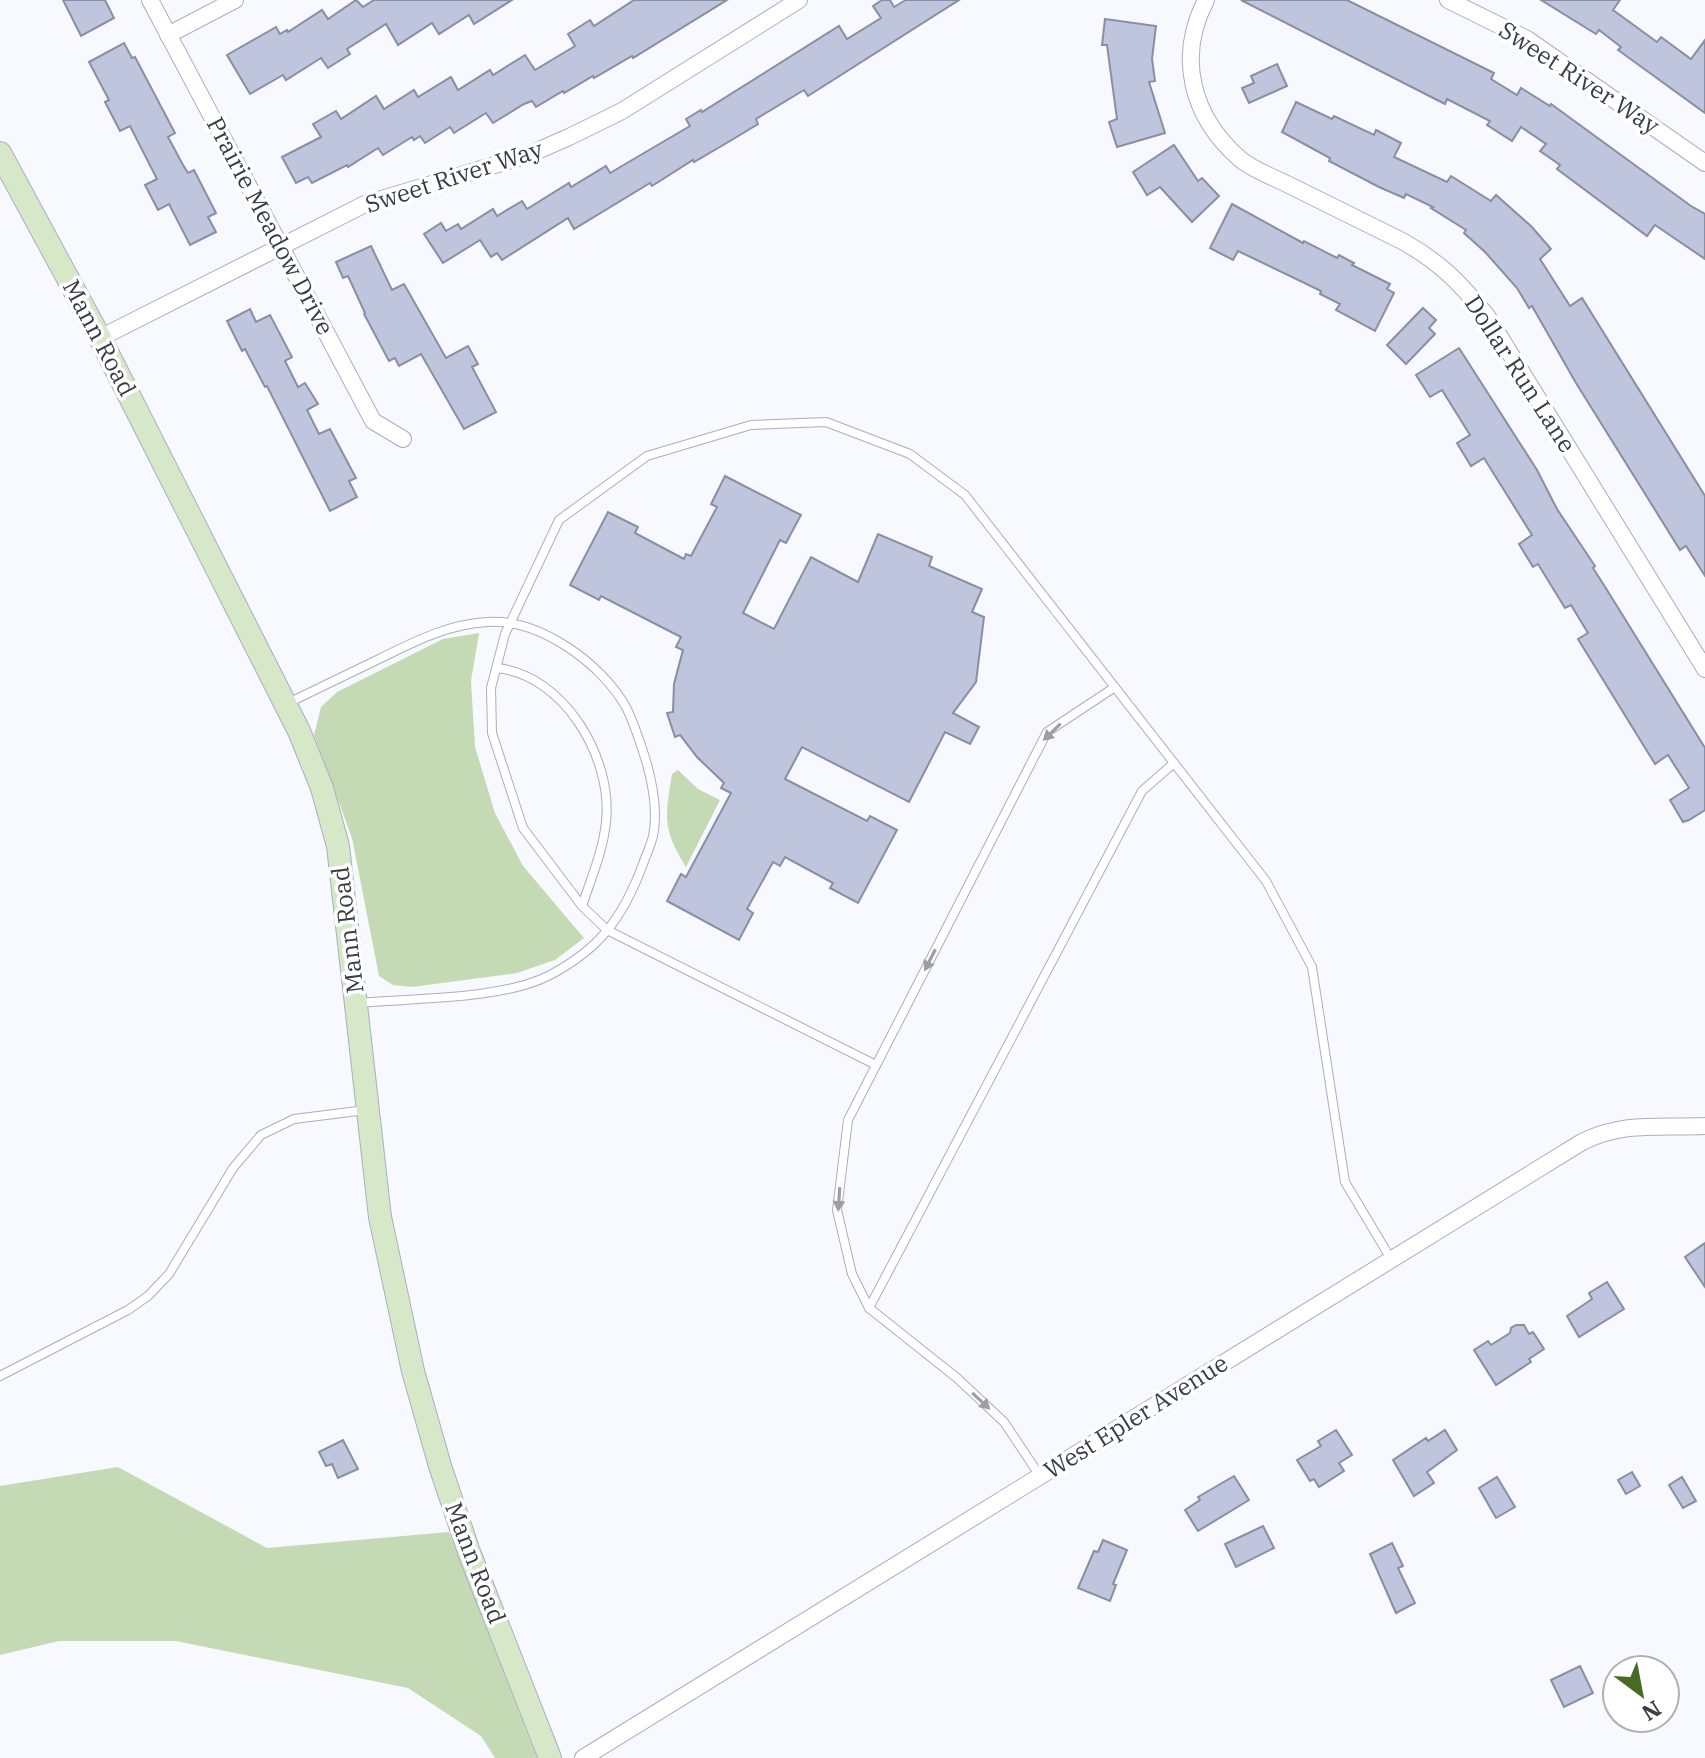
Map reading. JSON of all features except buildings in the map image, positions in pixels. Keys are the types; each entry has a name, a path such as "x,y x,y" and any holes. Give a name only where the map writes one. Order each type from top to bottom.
{"main road":[{"name":"Mann Road","path":"0,153 100,338 285,704 322,788 338,846 384,1239 399,1315 425,1418 469,1552 550,1758"}],"street":[{"name":"Prairie Meadow Drive","path":"150,0 373,421 403,439"},
{"path":"168,35 235,0"},
{"name":"Sweet River Way","path":"100,338 365,204 528,155 569,137 622,111 799,0"},
{"name":"Dollar Run Lane","path":"1206,0 1191,39 1190,69 1197,102 1215,134 1243,161 1404,242 1430,257 1456,279 1487,316 1705,669"},
{"name":"Sweet River Way","path":"1448,0 1527,39 1705,163"},
{"name":"West Epler Avenue","path":"583,1758 1596,1135 1635,1125 1705,1126"}],"lane":[{"path":"876,1065 607,930 582,906 523,828 492,733 491,688 509,623 559,520 647,456 751,425 826,422 910,454 965,495 1266,881 1312,967 1345,1182 1391,1259"},
{"path":"285,704 440,630 488,622 509,623 542,633 579,654 625,706 640,739 654,789 654,834 638,879 617,921 585,955 546,977 506,991 357,1003"},
{"path":"497,668 533,680 558,697 581,728 598,762 605,787 606,821 600,853 582,906"},
{"path":"1040,1476 1004,1422 957,1378 869,1308 852,1274 837,1210 848,1120 1047,732 1115,687"},
{"path":"869,1308 1142,791 1174,763"},
{"path":"0,1376 128,1310 148,1296 169,1274 233,1168 261,1135 294,1119 368,1110"}],"green space":[{"path":"479,633 471,681 475,747 495,813 523,866 584,938 555,960 517,973 412,987 393,985 379,976 352,838 314,735 321,707 337,692 443,639"},
{"path":"678,770 698,789 720,800 686,867 667,822 672,774"},
{"path":"118,1467 267,1548 449,1532 537,1758 495,1758 481,1736 408,1688 176,1641 59,1641 0,1655 0,1486"}]}
